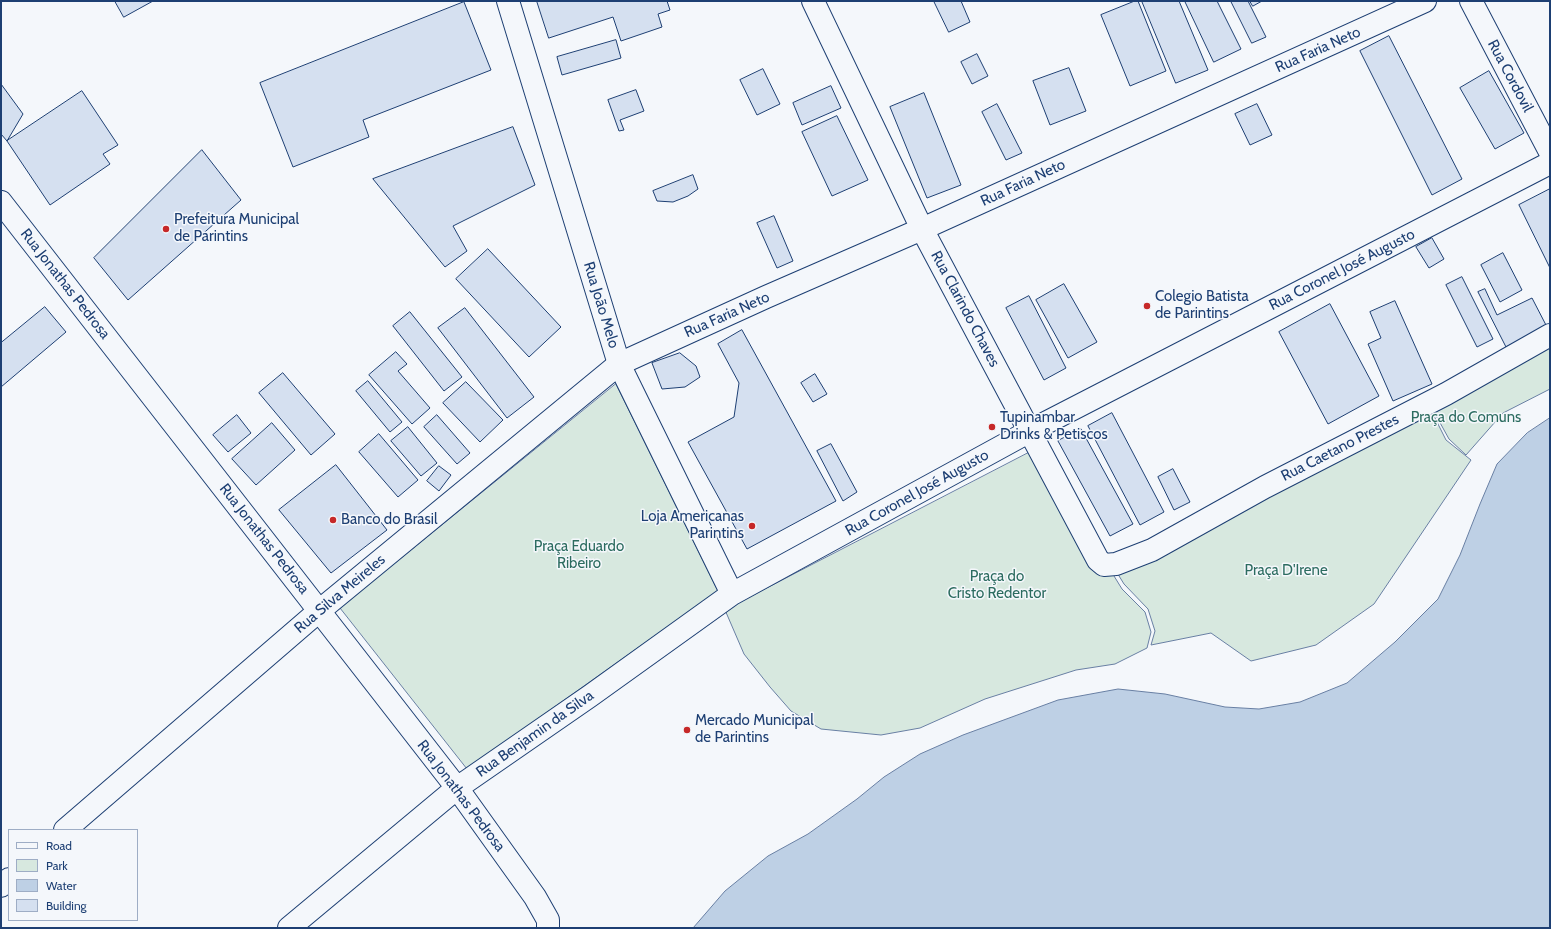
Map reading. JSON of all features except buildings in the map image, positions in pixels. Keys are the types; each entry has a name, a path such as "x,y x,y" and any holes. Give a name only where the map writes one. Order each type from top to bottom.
{"street":[{"name":"Rua João Melo","path":"508,1 620,364 676,482 732,594"},
{"name":"Rua Clarindo Chaves","path":"813,1 922,229 1098,560 1104,565 1112,565 1152,550"},
{"name":"Rua Faria Neto","path":"620,364 1425,1"},
{"name":"Rua Cordovil","path":"1471,1 1550,152"},
{"name":"Rua Coronel José Augusto","path":"732,594 1030,431 1550,163"},
{"name":"Rua Jonathas Pedrosa","path":"1,202 457,788 535,897 548,924"},
{"name":"Rua Caetano Prestes","path":"1152,550 1265,487 1446,394 1550,335"},
{"name":"Rua Silva Meireles","path":"66,829 319,610 620,364"},
{"name":"Rua Benjamin da Silva","path":"289,928 457,788 732,594"}],"green space":[{"name":"Praça do Comuns","path":"1550,342 1550,389 1503,413 1466,455 1449,439 1433,410"},
{"name":"Praça Eduardo Ribeiro","path":"616,384 718,591 467,769 340,608"},
{"name":"Praça D'Irene","path":"1430,408 1446,440 1471,460 1374,604 1316,645 1251,661 1211,633 1151,645 1155,631 1148,609 1124,584 1116,571"},
{"name":"Praça do Cristo Redentor","path":"1036,449 1122,589 1145,612 1151,632 1147,648 1115,664 1076,670 985,699 920,728 881,735 821,729 791,711 744,654 725,610"}],"water":[{"path":"1550,418 1550,928 693,928 725,891 768,856 808,834 857,799 884,777 920,754 963,735 1058,700 1118,689 1165,694 1225,707 1259,709 1300,702 1347,683 1395,642 1438,599 1460,555 1497,464 1527,433"}],"place":[{"name":"Prefeitura Municipal de Parintins","path":"166,229"},
{"name":"Colegio Batista de Parintins","path":"1147,306"},
{"name":"Tupinambar Drinks & Petiscos","path":"992,427"},
{"name":"Banco do Brasil","path":"333,520"},
{"name":"Loja Americanas Parintins","path":"752,526"},
{"name":"Mercado Municipal de Parintins","path":"687,730"}]}
